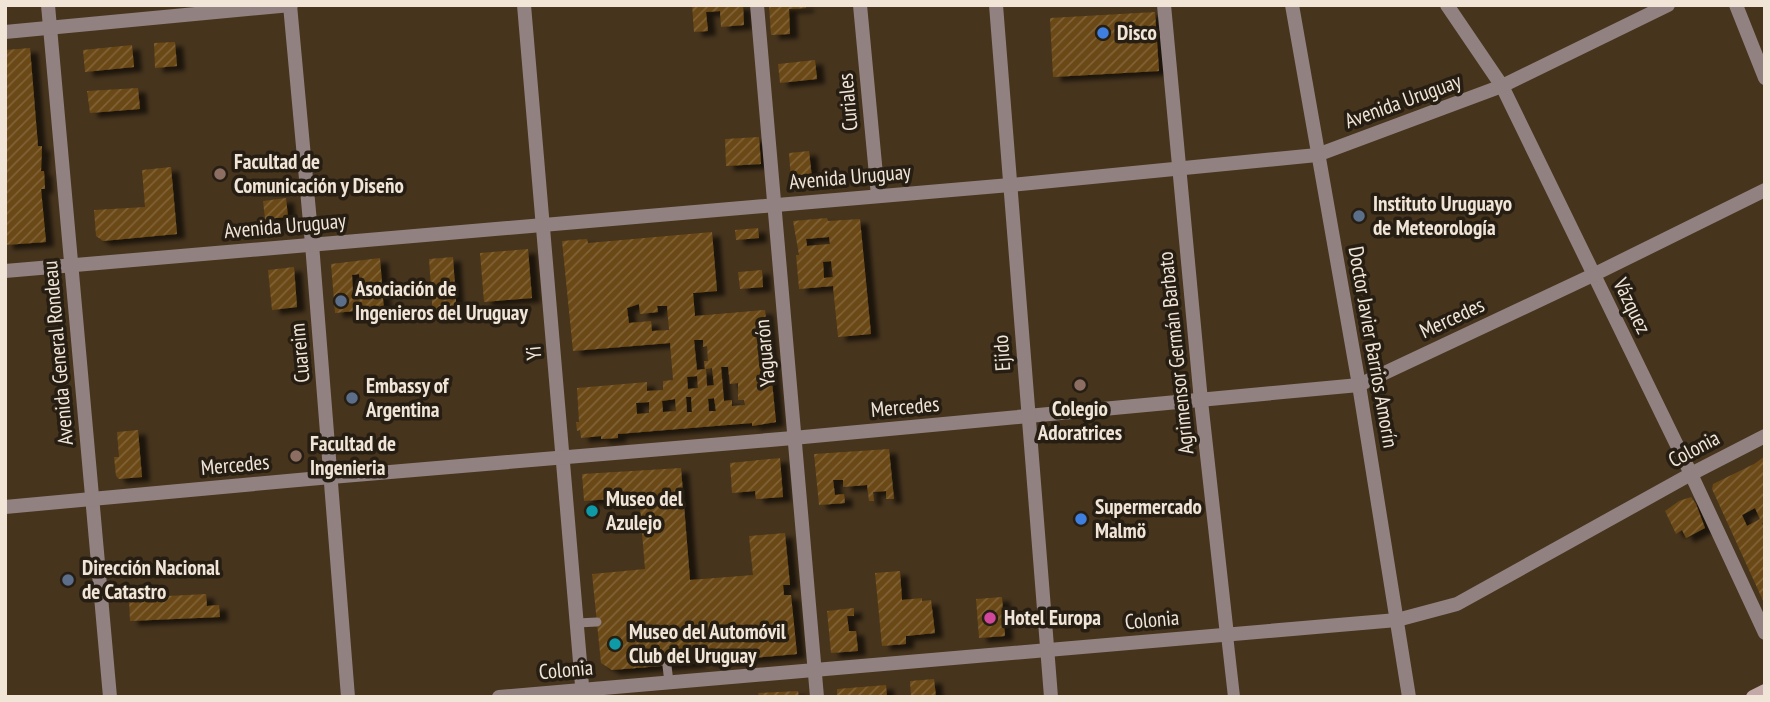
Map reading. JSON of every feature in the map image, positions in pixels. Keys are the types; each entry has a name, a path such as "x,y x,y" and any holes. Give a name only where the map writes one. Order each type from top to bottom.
{"main road":[{"path":"1753,697 1765,691"}],"street":[{"name":"Avenida General Rondeau","path":"48,5 110,697"},
{"path":"5,32 290,5"},
{"name":"Cuareim","path":"290,5 348,697"},
{"name":"Yi","path":"524,5 583,693"},
{"name":"Yaguarón","path":"757,5 772,205 817,697"},
{"name":"Curiales","path":"860,5 878,196"},
{"name":"Ejido","path":"996,5 1051,697"},
{"name":"Agrimensor Germán Barbato","path":"1164,5 1201,401 1234,697"},
{"name":"Doctor Javier Barrios Amorín","path":"1292,5 1359,385 1409,697"},
{"name":"Vázquez","path":"1447,5 1502,86 1691,474 1765,633"},
{"name":"Avenida Uruguay","path":"5,271 1010,185 1317,155 1502,86 1668,5"},
{"path":"1736,5 1765,78"},
{"name":"Mercedes","path":"5,508 1359,385 1593,275 1765,190"},
{"name":"Colonia","path":"499,697 583,693 668,682 1396,620 1457,604 1765,436"}],"lane":[{"path":"577,623 597,622"},
{"path":"667,666 668,682"}],"building":[{"path":"692,5 743,5 744,25 721,27 720,11 706,12 708,31 694,32"},
{"path":"769,5 806,5 806,8 789,9 790,34 771,35"},
{"name":"Disco","path":"1155,12 1159,71 1053,77 1050,18"},
{"path":"175,42 177,66 155,68 154,43"},
{"path":"132,45 134,67 85,72 83,50"},
{"path":"30,48 38,146 42,146 41,171 44,171 45,189 41,189 46,242 5,245 5,50"},
{"path":"815,60 817,79 780,83 778,64"},
{"path":"138,88 140,109 90,113 87,91"},
{"path":"759,137 761,164 726,166 725,139"},
{"path":"809,151 812,178 791,180 789,153"},
{"path":"171,167 177,234 103,241 96,236 94,210 145,207 142,170"},
{"path":"286,198 288,217 265,219 263,201"},
{"path":"860,219 871,334 838,337 833,286 799,289 796,255 799,255 793,221","holes":["829,237 830,244 807,246 806,239","831,261 833,277 824,278 823,262"]},
{"path":"758,228 759,238 736,240 735,230"},
{"path":"712,232 717,291 693,293 695,316 765,310 776,422 752,426 752,423 618,434 618,438 581,438 576,422 579,422 577,388 647,382 647,391 663,390 663,381 673,380 670,343 573,351 562,241 587,239 588,243","holes":["639,304 640,314 658,312 657,306 667,306 669,330 652,331 651,321 629,323 627,308","694,340 703,340 703,347 707,346 708,361 704,361 705,369 697,370","721,367 728,367 730,384 738,383 738,400 744,400 745,405 732,406 732,400 724,401","712,368 714,385 707,386 706,369","697,376 698,388 688,389 687,377","686,397 691,397 692,412 687,412","714,398 716,411 709,411 708,399","675,399 676,411 663,412 662,401","649,402 649,413 637,414 636,403"]},
{"path":"528,249 532,298 484,302 480,253"},
{"path":"453,257 457,316 433,317 429,259"},
{"path":"380,258 382,284 366,285 367,291 382,290 384,308 335,313 331,264","holes":["359,274 361,292 353,292 352,275"]},
{"path":"294,267 297,307 272,310 268,270"},
{"path":"762,270 763,287 740,289 738,272"},
{"path":"138,430 142,477 119,479 116,476 114,457 119,457 117,432"},
{"path":"889,449 894,499 886,499 886,491 873,492 874,501 869,501 867,485 843,487 843,480 833,480 835,495 844,494 845,503 819,505 814,454"},
{"path":"1765,456 1765,522 1762,523 1765,529 1765,605 1712,489 1713,484","holes":["1755,508 1760,519 1747,526 1742,515"]},
{"path":"780,458 783,497 756,499 755,491 732,493 730,463"},
{"path":"681,468 690,580 753,575 749,536 785,533 790,585 783,585 784,595 791,595 797,654 741,659 741,653 731,654 732,659 706,662 705,655 697,655 698,663 612,670 601,663 592,574 645,569 639,497 584,501 582,474"},
{"path":"1691,497 1705,528 1686,538 1682,530 1676,534 1665,511 1679,501"},
{"path":"900,571 902,600 931,600 935,633 906,636 906,644 882,646 875,573"},
{"path":"206,594 207,606 219,605 220,617 130,621 129,598"},
{"name":"Hotel Europa","path":"1002,597 1005,636 979,638 976,599"},
{"path":"854,608 854,616 847,616 849,631 856,631 858,651 831,653 827,611"},
{"path":"934,679 936,697 911,697 910,681"},
{"path":"886,685 887,697 837,697 837,689"},
{"path":"798,691 799,697 759,697 758,693"}],"place":[{"name":"Disco","path":"1103,33"},
{"name":"Facultad de Comunicación y Diseño","path":"220,174"},
{"name":"Instituto Uruguayo de Meteorología","path":"1359,216"},
{"name":"Asociación de Ingenieros del Uruguay","path":"341,301"},
{"name":"Colegio Adoratrices","path":"1080,385"},
{"name":"Embassy of Argentina","path":"352,398"},
{"name":"Facultad de Ingenieria","path":"296,456"},
{"name":"Museo del Azulejo","path":"592,511"},
{"name":"Supermercado Malmö","path":"1081,519"},
{"name":"Dirección Nacional de Catastro","path":"68,580"},
{"name":"Hotel Europa","path":"990,618"},
{"name":"Museo del Automóvil Club del Uruguay","path":"615,644"}]}
